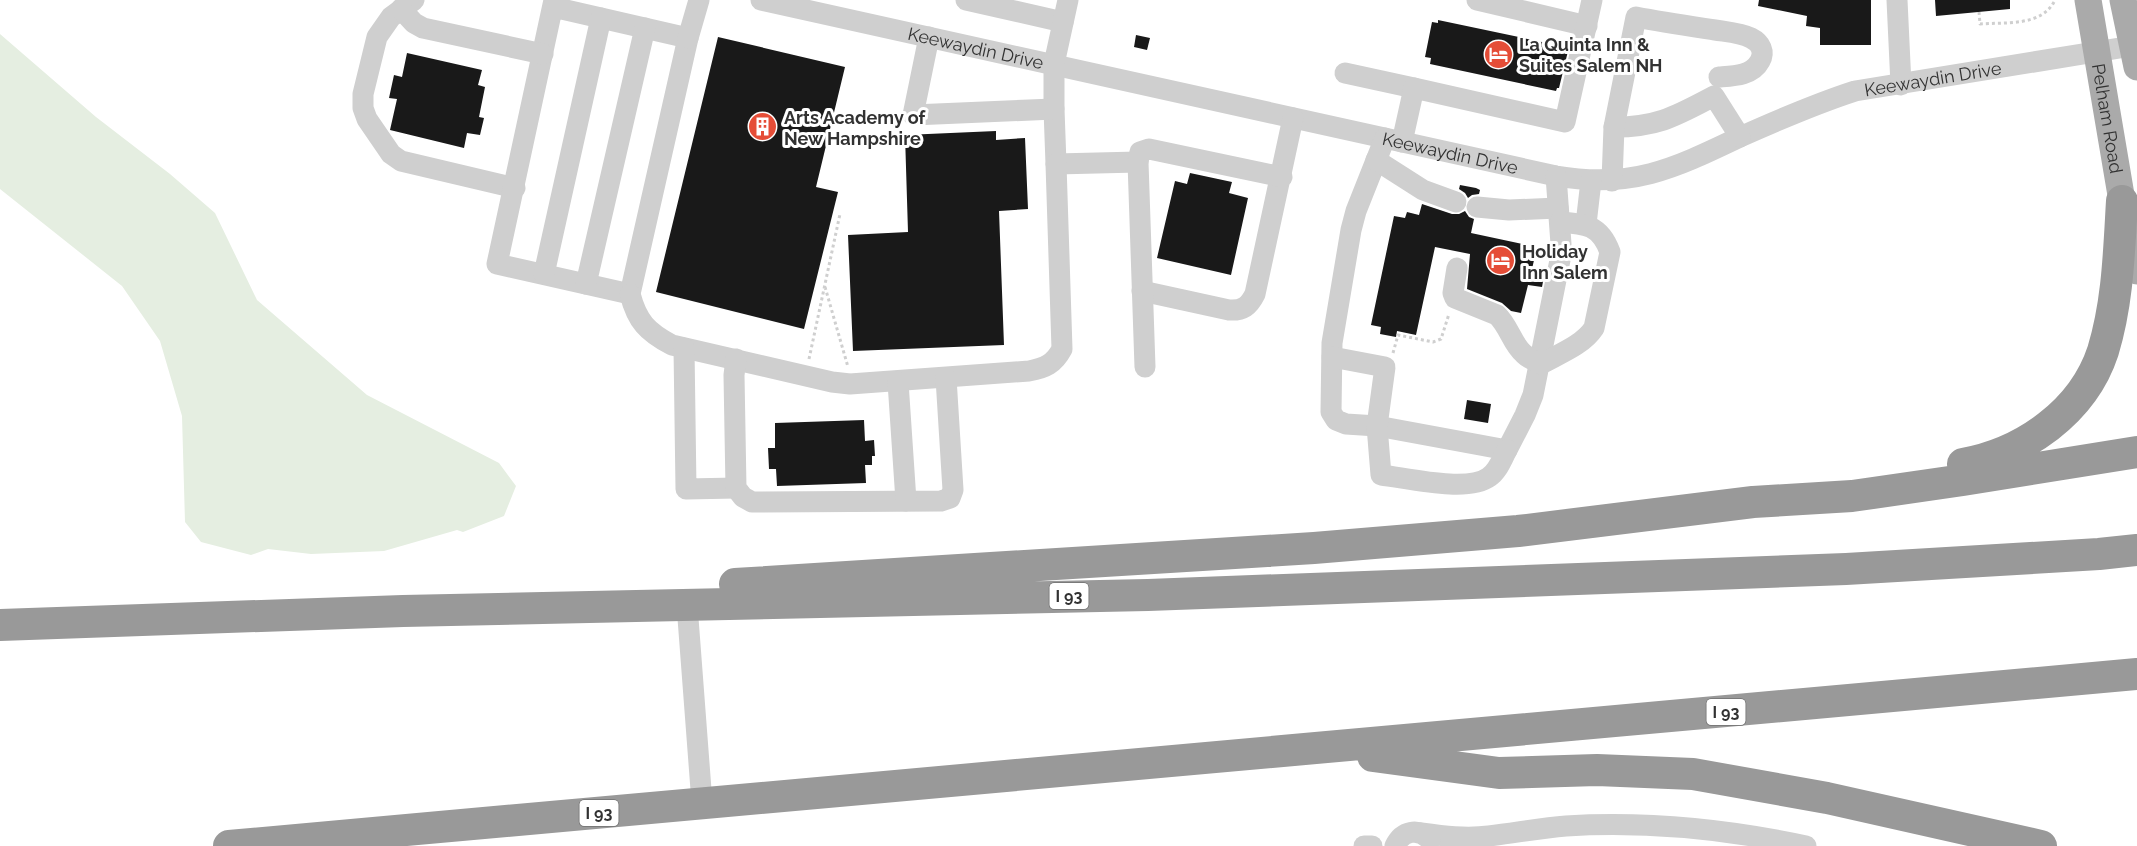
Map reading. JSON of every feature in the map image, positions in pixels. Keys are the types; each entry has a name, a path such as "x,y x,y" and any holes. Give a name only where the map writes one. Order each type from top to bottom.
{"highway":[{"path":"1753,502 1849,481 1977,461 2023,443 2042,431 2080,394 2102,353 2116,292 2122,201"},
{"path":"403,611 757,582 1326,548 1518,531 1753,502 1852,496 2137,452"},
{"name":"I 93","path":"0,625 403,611 1148,595 1846,569 2137,550"},
{"name":"I 93","path":"229,846 2137,674"},
{"path":"1315,749 1499,773 1597,770 1694,774 1827,798 2041,846"}],"main road":[{"name":"Pelham Road","path":"2088,0 2122,201 2137,271"},
{"path":"2123,0 2135,57"}],"street":[{"path":"699,0 688,38 630,294 638,318 658,337 684,348 832,382 853,384 1029,371 1045,368 1056,360 1062,349 1054,64 1068,0"},
{"name":"Keewaydin Drive","path":"761,0 1556,176 1591,181 1633,178 1673,168 1816,104 1855,91 2096,52 2135,57"},
{"path":"966,0 1063,22"},
{"path":"1477,0 1587,26"},
{"path":"1344,73 1565,122 1592,0"},
{"path":"1897,0 1901,85"},
{"path":"630,294 498,264 553,3 601,18 688,38"},
{"path":"514,188 401,161 391,154 367,119 363,108 363,94 377,37 384,26 407,5 414,23 423,28 543,54"},
{"path":"1612,180 1614,127 1636,17 1750,38 1760,45 1763,52 1757,66 1749,72 1719,77"},
{"path":"544,274 601,18"},
{"path":"586,284 645,28"},
{"path":"929,37 913,115 1054,109"},
{"path":"1414,88 1393,140 1376,160 1351,230 1332,343 1332,412 1336,420 1346,424 1377,426 1507,450"},
{"path":"1614,127 1653,125 1714,96 1740,137"},
{"path":"1142,291 1229,310 1245,308 1251,303 1282,177 1293,118"},
{"path":"1145,367 1138,162 1140,152 1149,149 1282,177"},
{"path":"1376,160 1423,189 1456,202"},
{"path":"1056,164 1138,162"},
{"path":"1332,357 1384,367 1377,426 1381,475 1460,485 1479,482 1495,473 1525,416 1533,395 1540,364 1560,260 1556,176"},
{"path":"1586,224 1591,181"},
{"path":"1476,207 1559,215 1586,224 1606,242 1610,252 1594,327 1590,334 1580,342 1540,364"},
{"path":"1457,268 1453,293 1455,298 1497,315 1518,349 1525,356 1540,364"},
{"path":"684,348 686,489 736,488"},
{"path":"736,359 734,375 736,488 743,497 752,502 940,501 950,498 953,490 946,378"},
{"path":"898,382 906,501"},
{"path":"687,605 702,803"},
{"path":"1395,846 1402,836 1408,833 1427,839 1449,837 1479,841 1564,826 1640,824 1736,832 1806,846"},
{"path":"1364,846 1372,846"}],"path":[{"path":"1979,12 1980,24 2027,20 2044,14 2055,0"},
{"path":"805,376 840,214"},
{"path":"824,286 853,384"},
{"path":"1384,367 1392,356 1398,335 1433,342 1441,339 1455,298"}],"shaded area":[{"path":"0,34 96,117 170,174 215,213 257,300 367,395 499,463 516,486 504,516 463,532 457,530 384,551 311,554 268,549 251,555 201,542 185,522 182,416 160,341 122,286 0,189"}],"building":[{"path":"1759,0 1871,0 1871,45 1820,45 1820,28 1806,26 1807,16 1758,6"},
{"path":"1935,0 2010,0 2010,9 1936,16"},
{"name":"La Quinta Inn & Suites Salem NH","path":"1438,20 1566,47 1565,50 1568,51 1559,88 1556,91 1430,64 1431,58 1425,57 1432,22 1438,23"},
{"path":"1136,35 1150,38 1147,50 1134,47"},
{"name":"Arts Academy of New Hampshire","path":"718,37 845,67 816,187 838,192 804,329 656,292"},
{"path":"407,53 482,70 478,85 485,87 479,117 484,118 480,135 467,133 464,148 390,130 397,99 389,98 394,75 402,77"},
{"path":"996,131 996,140 1025,138 1028,209 999,211 1004,345 853,351 848,235 908,232 905,135"},
{"path":"1190,173 1232,182 1229,193 1248,198 1231,275 1157,258 1175,181 1187,184"},
{"path":"1460,185 1476,188 1480,190 1479,194 1468,198 1459,189"},
{"name":"Holiday Inn Salem","path":"1422,204 1452,214 1465,211 1469,217 1474,219 1471,233 1537,247 1532,269 1545,271 1542,287 1528,285 1521,313 1511,311 1502,303 1467,289 1470,254 1435,247 1416,335 1397,331 1396,337 1380,334 1381,327 1371,325 1394,216 1405,218 1407,212 1419,215"},
{"path":"1467,400 1491,404 1488,423 1464,419"},
{"path":"864,420 865,441 874,440 875,456 872,456 872,465 865,465 866,483 777,486 776,469 769,469 768,448 775,448 775,423"}],"place":[{"name":"La Quinta Inn & Suites Salem NH","path":"1498,54"},
{"name":"Arts Academy of New Hampshire","path":"763,127"},
{"name":"Holiday Inn Salem","path":"1501,261"}]}
